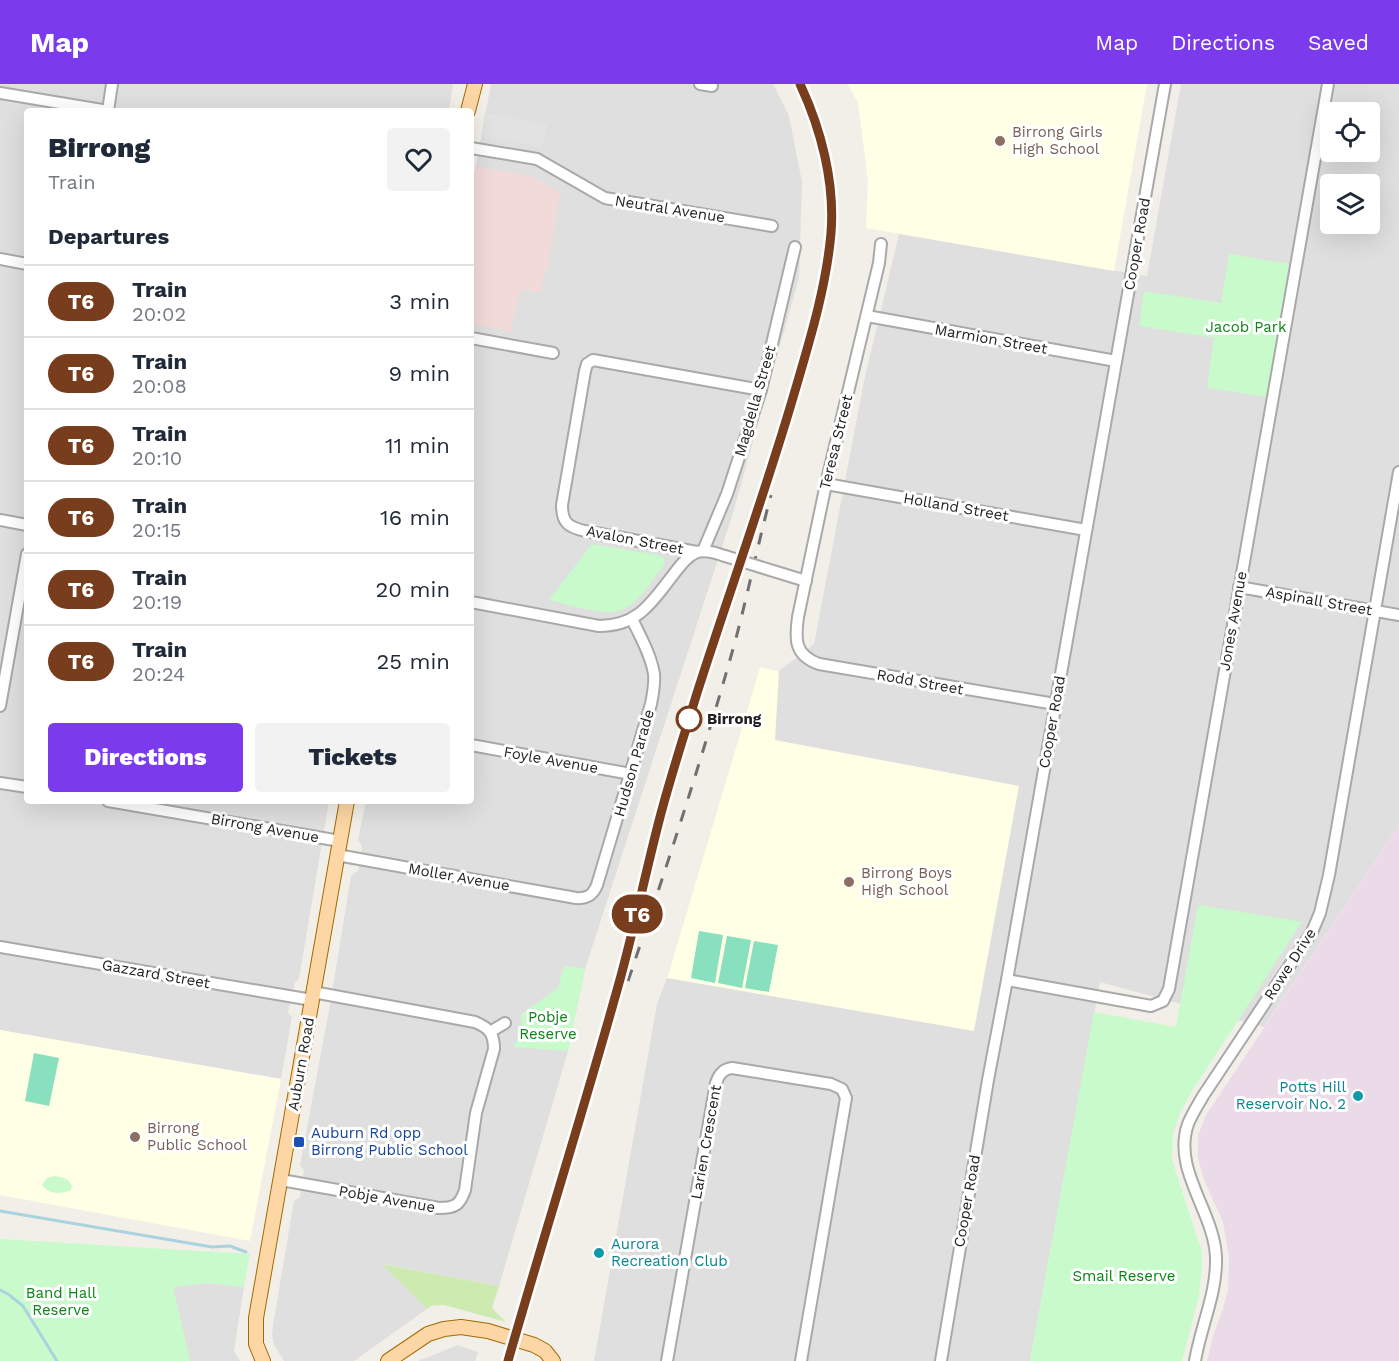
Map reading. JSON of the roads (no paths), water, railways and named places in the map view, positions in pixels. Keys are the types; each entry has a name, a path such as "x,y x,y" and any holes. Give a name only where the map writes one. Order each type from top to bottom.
{"main road":[{"path":"469,84 469,106"},
{"path":"469,106 475,84"},
{"name":"Auburn Road","path":"263,1361 256,1344 256,1318 346,804"},
{"path":"388,1361 428,1334 461,1327 488,1331 526,1342 540,1347 552,1358"}],"street":[{"path":"108,108 112,84"},
{"path":"700,84 711,86"},
{"name":"Cooper Road","path":"941,1361 982,1114 1166,84"},
{"name":"Jones Avenue","path":"1007,980 1151,1006 1163,1001 1169,989 1328,84"},
{"path":"0,93 90,108"},
{"name":"Neutral Avenue","path":"474,148 537,159 605,198 772,226"},
{"name":"Teresa Street","path":"797,641 798,617 825,484 867,316 881,244"},
{"name":"Magdella Street","path":"700,551 727,494 761,390 795,248"},
{"path":"0,259 24,263"},
{"name":"Marmion Street","path":"867,316 1116,361"},
{"path":"474,339 553,353"},
{"name":"Avalon Street","path":"761,390 593,360 587,364 585,371 562,505 563,518 571,527 578,529 725,556 806,581"},
{"name":"Rowe Drive","path":"1195,1361 1215,1283 1215,1253 1208,1219 1189,1175 1184,1149 1185,1137 1193,1114 1203,1096 1312,932 1320,913 1329,875 1399,472"},
{"name":"Holland Street","path":"825,484 1086,530"},
{"path":"0,520 24,524"},
{"path":"474,603 599,626 622,623 643,611 683,562 700,551"},
{"path":"0,706 24,571"},
{"name":"Aspinall Street","path":"1239,587 1399,615"},
{"name":"Hudson Parade","path":"581,898 593,894 597,885 654,690 651,661 632,619"},
{"name":"Rodd Street","path":"797,641 801,652 819,664 1055,705"},
{"name":"Foyle Avenue","path":"474,746 631,774"},
{"path":"0,783 24,787"},
{"name":"Birrong Avenue","path":"155,805 338,848"},
{"name":"Moller Avenue","path":"338,848 581,898"},
{"name":"Gazzard Street","path":"0,947 313,996"},
{"path":"313,996 475,1022 490,1032 505,1023"},
{"name":"Pobje Avenue","path":"281,1180 439,1208 456,1205 462,1199 465,1190 476,1113 494,1049 494,1039 490,1032"},
{"name":"Larien Crescent","path":"667,1361 716,1083 722,1072 732,1068 831,1084 842,1089 846,1098 801,1361"}],"waterway":[{"path":"0,1211 212,1247 230,1246 246,1252"},
{"path":"0,1290 23,1306 57,1361"}],"railway":[{"path":"508,1361 623,968 670,781 787,417 818,308 829,252 831,195 820,137 800,84"},
{"path":"628,981 723,685 771,495"}],"train":[{"name":"T6","path":"508,1361 614,999 682,741 785,425 825,279 831,229 830,183 820,138 800,84"}],"place":[{"name":"Birrong Girls High School","path":"1000,141"},
{"name":"Birrong","path":"689,719"},
{"name":"Birrong Boys High School","path":"849,882"},
{"name":"Potts Hill Reservoir No. 2","path":"1358,1096"},
{"name":"Birrong Public School","path":"135,1137"},
{"name":"Auburn Rd opp Birrong Public School","path":"299,1142"},
{"name":"Aurora Recreation Club","path":"599,1253"}],"park label":[{"name":"Jacob Park","path":"1246,327"},
{"name":"Pobje Reserve","path":"548,1026"},
{"name":"Smail Reserve","path":"1124,1276"},
{"name":"Band Hall Reserve","path":"61,1302"}]}
